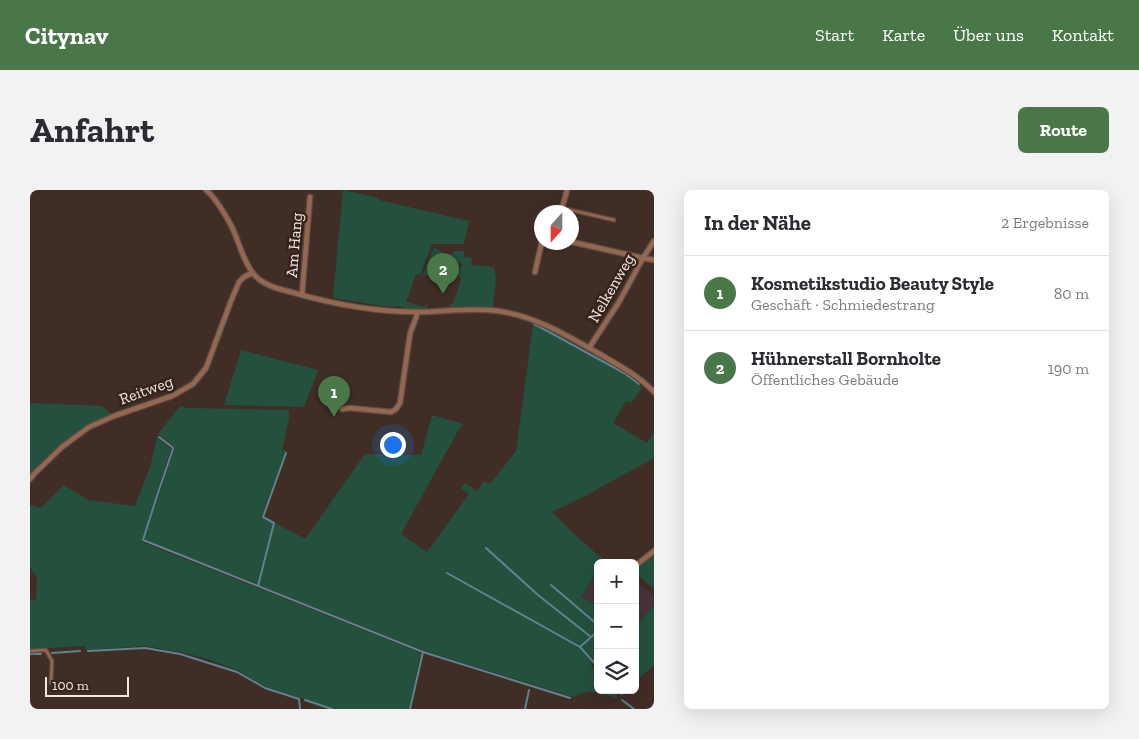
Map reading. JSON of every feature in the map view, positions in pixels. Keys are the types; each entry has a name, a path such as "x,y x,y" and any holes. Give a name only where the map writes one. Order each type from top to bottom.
{"street":[{"path":"206,190 216,201 231,226 252,273 266,284 302,296 359,307 417,312 498,311 531,319 550,326 632,373 654,392"},
{"path":"563,205 567,190"},
{"name":"Am Hang","path":"302,296 310,197"},
{"name":"Nelkenweg","path":"589,348 620,302 654,241"},
{"path":"579,244 654,260"},
{"path":"535,272 540,250"},
{"name":"Reitweg","path":"30,479 62,447 89,427 114,416 172,396 193,384 206,368 239,282 244,276 252,273"},
{"path":"342,409 391,412 396,409 400,403 410,334 417,312"},
{"path":"639,563 654,551"}],"lane":[{"path":"579,213 614,220"},
{"path":"30,651 46,650 52,661 51,683"}],"shaded area":[{"path":"594,576 594,604 581,597"},
{"path":"639,583 654,596 654,605 639,622"}],"green space":[{"path":"343,190 469,221 464,244 432,244 420,275 416,274 406,302 425,307 427,303 427,307 422,310 403,309 404,307 383,306 333,298"},
{"path":"434,248 443,252 435,270 432,270 429,276 423,274"},
{"path":"456,251 464,251 464,257 472,258 471,265 494,267 496,279 493,308 450,308 450,305 454,302 461,279 457,275 462,264 449,257"},
{"path":"533,325 575,346 642,387 631,403 626,401 613,423 647,443 654,432 654,458 552,512 603,559 594,559 594,576 581,597 594,604 594,634 579,647 592,662 594,692 579,694 573,697 422,650 259,585 275,523 305,539 365,454 421,455 432,415 464,424 459,429 401,534 427,552 469,494 461,488 465,483 477,491 484,481 490,484 516,451"},
{"path":"241,350 318,370 304,407 224,405"},
{"path":"30,403 102,406 111,414 87,425 60,445 30,473"},
{"path":"180,406 188,408 289,410 289,419 282,450 286,451 261,517 273,523 258,584 144,540 174,450 158,434"},
{"path":"157,437 171,449 142,542 421,653 409,709 335,709 266,687 237,670 211,660 181,652 145,646 86,650 86,646 30,649 30,599 36,600 37,578 30,567 30,505 41,508 64,485 88,500 135,506 151,464"},
{"path":"654,553 654,589 639,576 639,564"},
{"path":"654,605 654,665 639,678 639,649 639,622"},
{"path":"594,636 594,661 581,647"},
{"path":"604,694 618,694 616,698"}],"waterway":[{"path":"534,324 624,373 639,384"},
{"path":"159,437 173,449 143,540 423,652"},
{"path":"258,586 274,523 263,517 286,453"},
{"path":"486,548 538,595 591,637"},
{"path":"447,573 580,647 594,663"},
{"path":"551,585 594,622"},
{"path":"581,646 594,635"},
{"path":"88,651 145,648 180,654 237,672 265,688 299,699 300,709"},
{"path":"52,653 80,651"},
{"path":"410,709 423,652 570,698"},
{"path":"30,654 41,654"},
{"path":"525,709 529,690"},
{"path":"305,700 332,709"},
{"path":"622,700 634,709"}],"place":[{"name":"Hühnerstall Bornholte","path":"443,294"},
{"name":"Kosmetikstudio Beauty Style","path":"334,417"}]}
